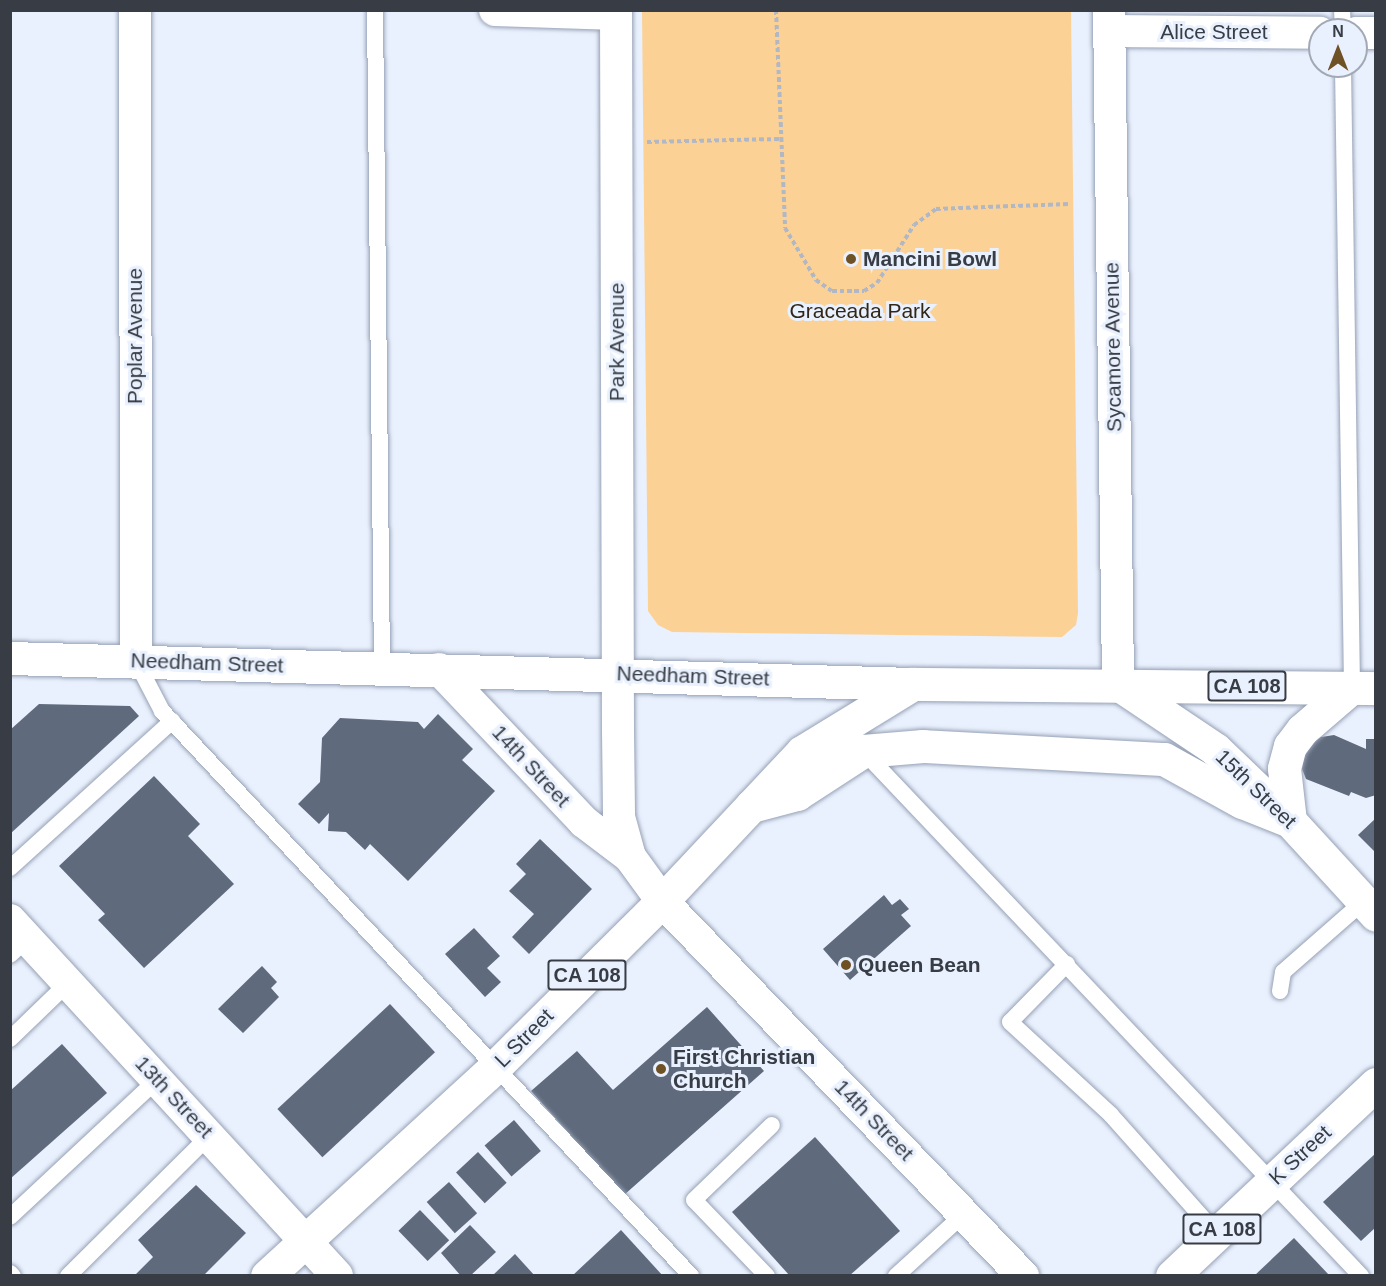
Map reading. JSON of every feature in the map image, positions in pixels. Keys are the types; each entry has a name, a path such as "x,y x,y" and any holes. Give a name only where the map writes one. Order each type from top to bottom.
{"main road":[{"name":"Needham Street","path":"14,661 136,660 619,673 914,684 1364,687"},
{"name":"L Street","path":"267,1275 494,1068 662,901 802,752 914,684"},
{"name":"15th Street","path":"1118,684 1215,749 1290,820 1370,908"},
{"path":"751,806 797,794 863,751 923,746 1164,759 1242,802 1290,820 1284,768 1290,746 1302,730 1364,687"},
{"name":"K Street","path":"1172,1275 1376,1084"}],"street":[{"name":"Poplar Avenue","path":"135,10 136,660"},
{"path":"495,10 616,12"},
{"name":"Park Avenue","path":"616,12 619,673"},
{"name":"Alice Street","path":"1109,21 1308,32"},
{"name":"Sycamore Avenue","path":"1109,21 1118,684"},
{"name":"14th Street","path":"440,669 584,822 630,856 662,901 1023,1275"},
{"name":"14th Street","path":"619,673 619,817 630,856"},
{"name":"13th Street","path":"16,938 67,984 338,1275"}],"lane":[{"path":"375,10 382,668"},
{"path":"1343,78 1364,687"},
{"path":"136,660 172,721 494,1068 691,1275"},
{"path":"10,868 172,721"},
{"path":"863,751 1361,1275"},
{"path":"1280,990 1283,972 1370,908"},
{"path":"1067,964 1010,1022 1111,1114 1216,1234"},
{"path":"10,1039 67,984"},
{"path":"10,1217 157,1080"},
{"path":"767,1275 694,1200 772,1125"},
{"path":"68,1275 210,1135"},
{"path":"896,1275 963,1214"}],"path":[{"path":"776,10 785,228 816,280 832,291 864,291 877,283 914,225 936,209 1069,204"},
{"path":"647,142 780,139"}],"green space":[{"name":"Graceada Park","path":"642,11 1071,11 1078,613 1076,625 1062,637 672,632 658,625 648,611"}],"building":[{"path":"39,704 130,706 139,716 10,834 10,730"},
{"path":"438,714 473,749 462,760 495,791 408,881 370,844 365,850 346,832 328,831 329,813 319,824 298,804 320,782 322,738 340,718 418,722 424,729"},
{"path":"1334,735 1366,749 1366,739 1376,739 1376,795 1366,798 1351,792 1349,796 1306,779 1302,769 1305,753 1315,738"},
{"path":"154,776 200,824 188,836 234,884 144,968 98,920 105,914 59,866"},
{"path":"1376,818 1376,853 1358,835"},
{"path":"540,839 592,889 529,954 512,937 534,914 509,891 526,874 516,864"},
{"path":"884,895 892,905 900,899 909,909 901,915 911,926 850,980 823,949"},
{"path":"474,928 500,956 487,968 501,982 485,997 445,954"},
{"path":"262,966 277,982 271,988 279,997 243,1033 218,1009"},
{"path":"390,1004 435,1052 322,1157 277,1109"},
{"path":"707,1007 764,1071 624,1195 531,1091 577,1051 613,1090"},
{"path":"62,1044 107,1093 10,1179 10,1091"},
{"path":"514,1120 541,1151 511,1177 485,1146"},
{"path":"815,1137 900,1231 849,1276 790,1276 732,1212"},
{"path":"478,1152 507,1183 485,1203 456,1172"},
{"path":"1376,1153 1376,1227 1361,1241 1323,1202"},
{"path":"449,1182 477,1213 455,1233 427,1202"},
{"path":"196,1185 246,1233 203,1276 134,1276 153,1257 138,1240"},
{"path":"420,1210 449,1240 428,1261 398,1231"},
{"path":"470,1225 496,1252 470,1276 461,1276 441,1253"},
{"path":"621,1230 663,1276 572,1276"},
{"path":"1294,1238 1330,1276 1254,1276"},
{"path":"515,1254 535,1276 492,1276"}],"place":[{"name":"Mancini Bowl","path":"851,259"},
{"name":"Queen Bean","path":"846,965"},
{"name":"First Christian Church","path":"661,1069"}]}
